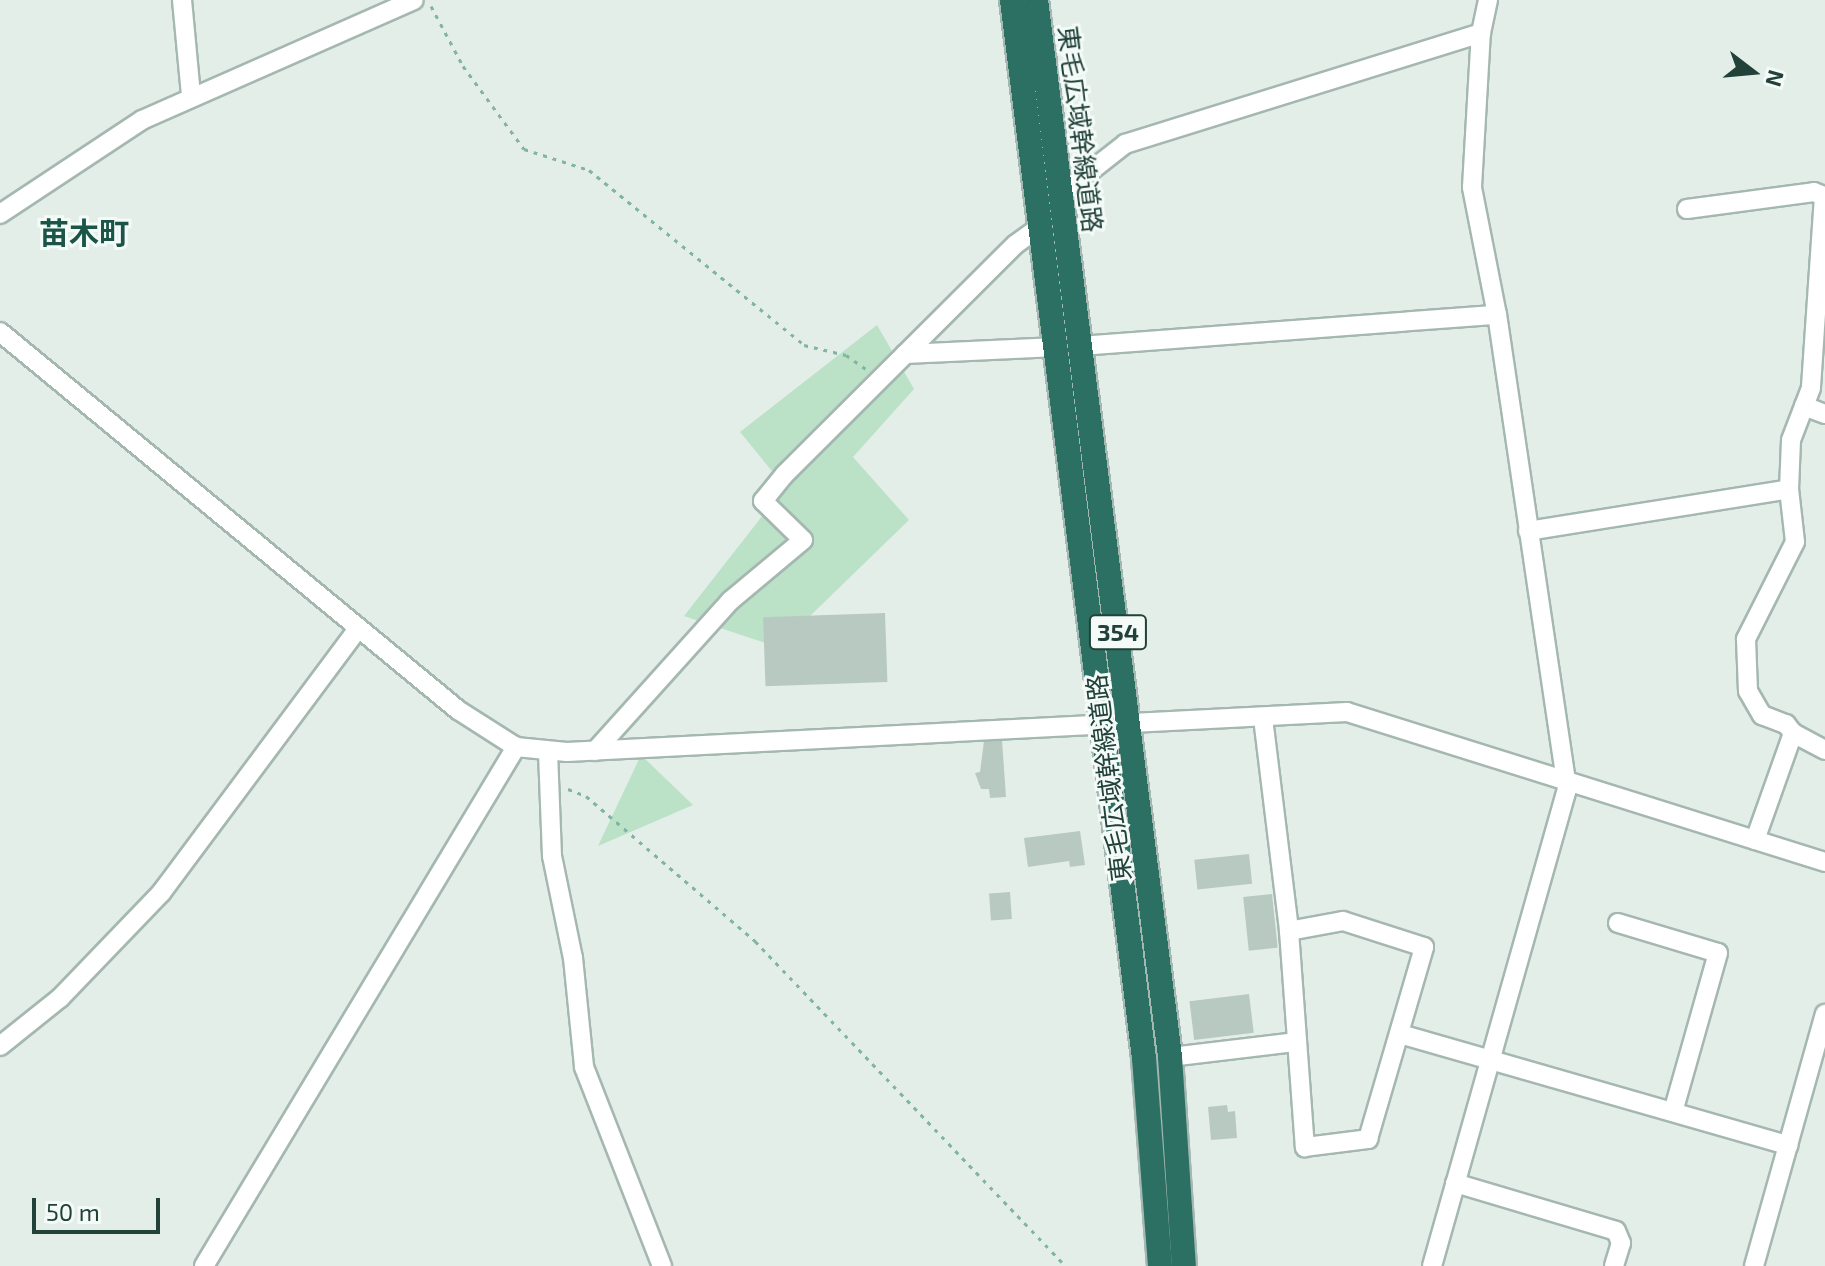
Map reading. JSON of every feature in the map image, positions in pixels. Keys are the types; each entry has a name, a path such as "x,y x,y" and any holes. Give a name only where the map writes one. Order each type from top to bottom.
{"highway":[{"name":"東毛広域幹線道路","path":"1012,0 1042,225 1069,346 1131,725 1170,1057 1184,1266"},
{"name":"東毛広域幹線道路","path":"1036,0 1060,195 1069,346 1103,727 1144,1058 1160,1266"}],"street":[{"path":"182,0 191,96"},
{"path":"0,214 142,120 414,0"},
{"path":"1432,1266 1567,782 1497,315 1472,187 1481,33 1488,0"},
{"path":"1060,195 1125,144 1481,33"},
{"path":"1687,209 1814,192 1824,196 1811,388 1791,440 1789,489 1795,542 1746,639 1748,691 1762,715 1786,724 1791,738 1825,762"},
{"path":"595,751 730,601 803,540 763,501 879,378 1016,244 1042,225"},
{"path":"905,354 1069,346 1497,315"},
{"path":"0,332 458,710 516,747 548,752 595,751 1347,712 1825,862"},
{"path":"1811,388 1825,374"},
{"path":"1804,406 1825,414"},
{"path":"1528,531 1789,489"},
{"path":"0,1046 60,998 161,893 358,629"},
{"path":"1263,718 1289,931 1305,1147 1368,1139 1424,947 1343,921 1289,931"},
{"path":"1791,738 1825,750"},
{"path":"1755,840 1791,738"},
{"path":"204,1266 516,747"},
{"path":"548,752 552,856 573,958 584,1067 662,1266"},
{"path":"1618,923 1718,953 1673,1112"},
{"path":"1754,1266 1825,1014"},
{"path":"1400,1034 1788,1145"},
{"path":"1170,1057 1296,1042"},
{"path":"1455,1183 1616,1231 1621,1243 1614,1266"}],"path":[{"path":"428,0 463,66 524,149 589,170 804,345 846,355 879,378"},
{"path":"548,782 586,796 755,941 1066,1266"}],"green space":[{"path":"877,325 914,389 853,457 909,520 778,647 684,616 785,487 740,432"},
{"path":"641,755 693,805 598,846"}],"building":[{"path":"885,613 887,682 765,686 763,617"},
{"path":"1002,740 1006,797 990,798 989,789 981,789 975,773 980,772 984,741"},
{"path":"1080,831 1085,865 1070,867 1069,861 1028,867 1024,838"},
{"path":"1249,854 1252,884 1197,890 1194,860"},
{"path":"1010,892 1012,919 991,920 989,893"},
{"path":"1272,894 1278,948 1249,951 1243,897"},
{"path":"1249,994 1254,1033 1194,1040 1189,1001"},
{"path":"1227,1105 1228,1112 1235,1111 1237,1138 1211,1140 1208,1107"}],"district":[{"name":"苗木町","path":"84,232"}]}
